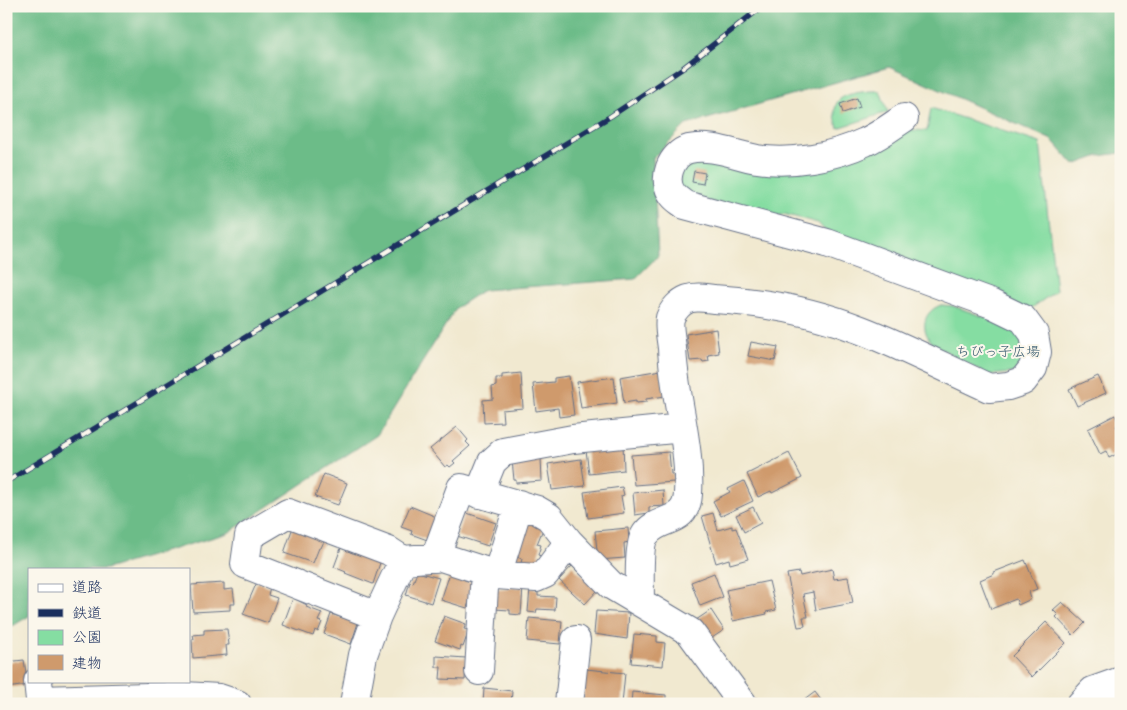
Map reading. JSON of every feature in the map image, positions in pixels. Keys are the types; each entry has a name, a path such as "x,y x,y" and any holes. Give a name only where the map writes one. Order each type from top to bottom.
{"street":[{"path":"640,602 641,553 644,535 655,526 679,515 687,504 688,485 683,428 673,369 670,318 676,307 688,300 698,298 728,300 800,311 861,330 989,388 1008,386 1024,381 1032,368 1036,352 1034,334 1023,319 992,304 827,243 685,205 672,195 668,183 668,170 675,158 688,150 704,148 758,159 810,159 866,142 904,118"},
{"path":"479,494 492,462 503,452 573,439 683,428"},
{"path":"435,558 461,488 537,510 549,517 569,542 610,585 690,632 743,704"},
{"path":"479,671 491,573 519,504"},
{"path":"377,616 244,564 249,536 288,513 389,551 403,560 441,557 491,573 536,578 545,574 569,542"},
{"path":"354,704 363,655 377,616 403,560"},
{"path":"570,704 576,640"},
{"path":"1081,704 1093,691 1121,681"},
{"path":"39,691 184,689 237,704"}],"green space":[{"path":"6,6 1121,6 1121,153 1099,156 1074,165 1052,140 889,67 686,125 653,158 658,256 635,279 483,290 456,308 377,435 228,533 109,568 28,568 28,617 6,630"},
{"path":"880,91 888,112 838,128 835,110 840,99 852,94"},
{"path":"931,108 1040,143 1056,291 1027,311 830,236 818,223 784,214 767,220 684,193 679,186 682,164 694,156 765,167 904,129 927,131"},
{"name":"ちびっ子広場","path":"941,305 953,306 1013,327 1020,333 1025,359 1014,373 987,375 933,344 926,333 925,322 930,312"}],"building":[{"path":"857,98 860,107 843,113 840,104"},
{"path":"694,171 705,173 703,184 692,182"},
{"path":"716,329 719,353 708,355 709,361 690,361 686,334"},
{"path":"751,342 778,347 775,361 748,356"},
{"path":"661,370 665,396 646,399 646,402 624,403 620,377"},
{"path":"521,373 523,408 502,410 503,422 484,423 483,400 493,399 492,387 496,386 496,378 502,378 502,375"},
{"path":"569,376 574,415 559,417 558,408 536,411 533,384 554,382 554,378"},
{"path":"1098,376 1106,393 1077,406 1069,389"},
{"path":"614,377 617,403 581,408 577,382"},
{"path":"1115,415 1119,424 1116,426 1121,435 1121,444 1118,445 1121,452 1109,458 1106,451 1100,454 1088,429"},
{"path":"457,427 468,440 466,442 470,446 453,461 455,463 450,467 448,465 445,467 430,449"},
{"path":"623,443 624,470 589,474 586,450"},
{"path":"669,452 671,474 673,474 674,482 634,485 631,455"},
{"path":"789,453 802,478 772,493 771,491 758,497 747,474"},
{"path":"541,458 542,481 516,483 512,460"},
{"path":"581,459 585,486 552,490 548,464"},
{"path":"324,474 347,483 338,505 315,497"},
{"path":"744,481 753,501 721,516 713,501 730,492 728,489"},
{"path":"622,487 624,495 621,496 624,513 588,518 584,492"},
{"path":"663,490 664,506 649,507 649,513 635,515 633,493"},
{"path":"410,506 439,518 430,541 411,534 412,531 401,527"},
{"path":"753,507 761,523 744,532 736,515"},
{"path":"464,512 496,523 488,546 457,536"},
{"path":"713,513 718,530 732,526 732,529 736,528 748,559 730,564 729,559 716,563 702,516"},
{"path":"528,519 543,529 537,544 541,545 538,555 541,556 539,564 534,562 532,566 521,563 522,559 512,555"},
{"path":"293,527 325,539 313,563 284,553"},
{"path":"628,528 629,542 624,543 625,558 598,560 595,531"},
{"path":"341,548 381,560 373,584 334,567"},
{"path":"1025,560 1037,589 1029,592 1031,599 1018,605 1016,599 991,609 980,580 994,574 994,572"},
{"path":"572,566 598,590 585,604 559,580"},
{"path":"832,569 834,579 848,577 853,603 816,610 813,592 803,594 808,617 803,617 805,626 798,627 787,574 799,572 800,576"},
{"path":"417,572 439,578 431,603 406,595 410,582 413,583"},
{"path":"450,573 463,576 462,579 473,583 467,608 441,600"},
{"path":"714,573 723,597 700,606 691,582"},
{"path":"769,581 776,610 766,612 767,614 733,621 726,590"},
{"path":"257,582 270,587 268,595 277,598 268,623 243,614"},
{"path":"224,583 224,590 233,589 235,604 230,604 230,610 193,612 191,585"},
{"path":"523,587 521,615 510,614 510,610 494,609 495,589"},
{"path":"530,588 538,589 538,596 556,597 555,610 537,609 536,613 528,612"},
{"path":"293,598 307,605 306,607 322,613 318,621 322,622 318,632 315,630 313,636 283,625"},
{"path":"1062,602 1085,623 1073,635 1056,617 1058,615 1053,610"},
{"path":"711,610 724,630 709,640 696,620"},
{"path":"596,611 629,613 627,639 594,634"},
{"path":"331,614 358,623 351,644 324,634"},
{"path":"444,616 466,624 464,629 469,630 463,647 461,646 460,650 435,641"},
{"path":"529,618 562,621 560,644 527,641"},
{"path":"1046,622 1066,643 1032,677 1012,656"},
{"path":"227,629 229,645 226,645 227,655 193,658 193,635 204,634 204,630"},
{"path":"634,634 657,636 657,642 665,643 663,666 631,663"},
{"path":"436,656 466,658 465,680 440,679 441,667 436,667"},
{"path":"24,660 28,685 6,688 6,662"},
{"path":"586,669 625,673 622,704 583,700"},
{"path":"484,688 512,691 511,704 483,704"},
{"path":"632,692 666,695 666,704 631,704"},
{"path":"815,692 824,704 799,704"}],"railway":[{"path":"6,482 611,116 683,68 763,6"}]}
